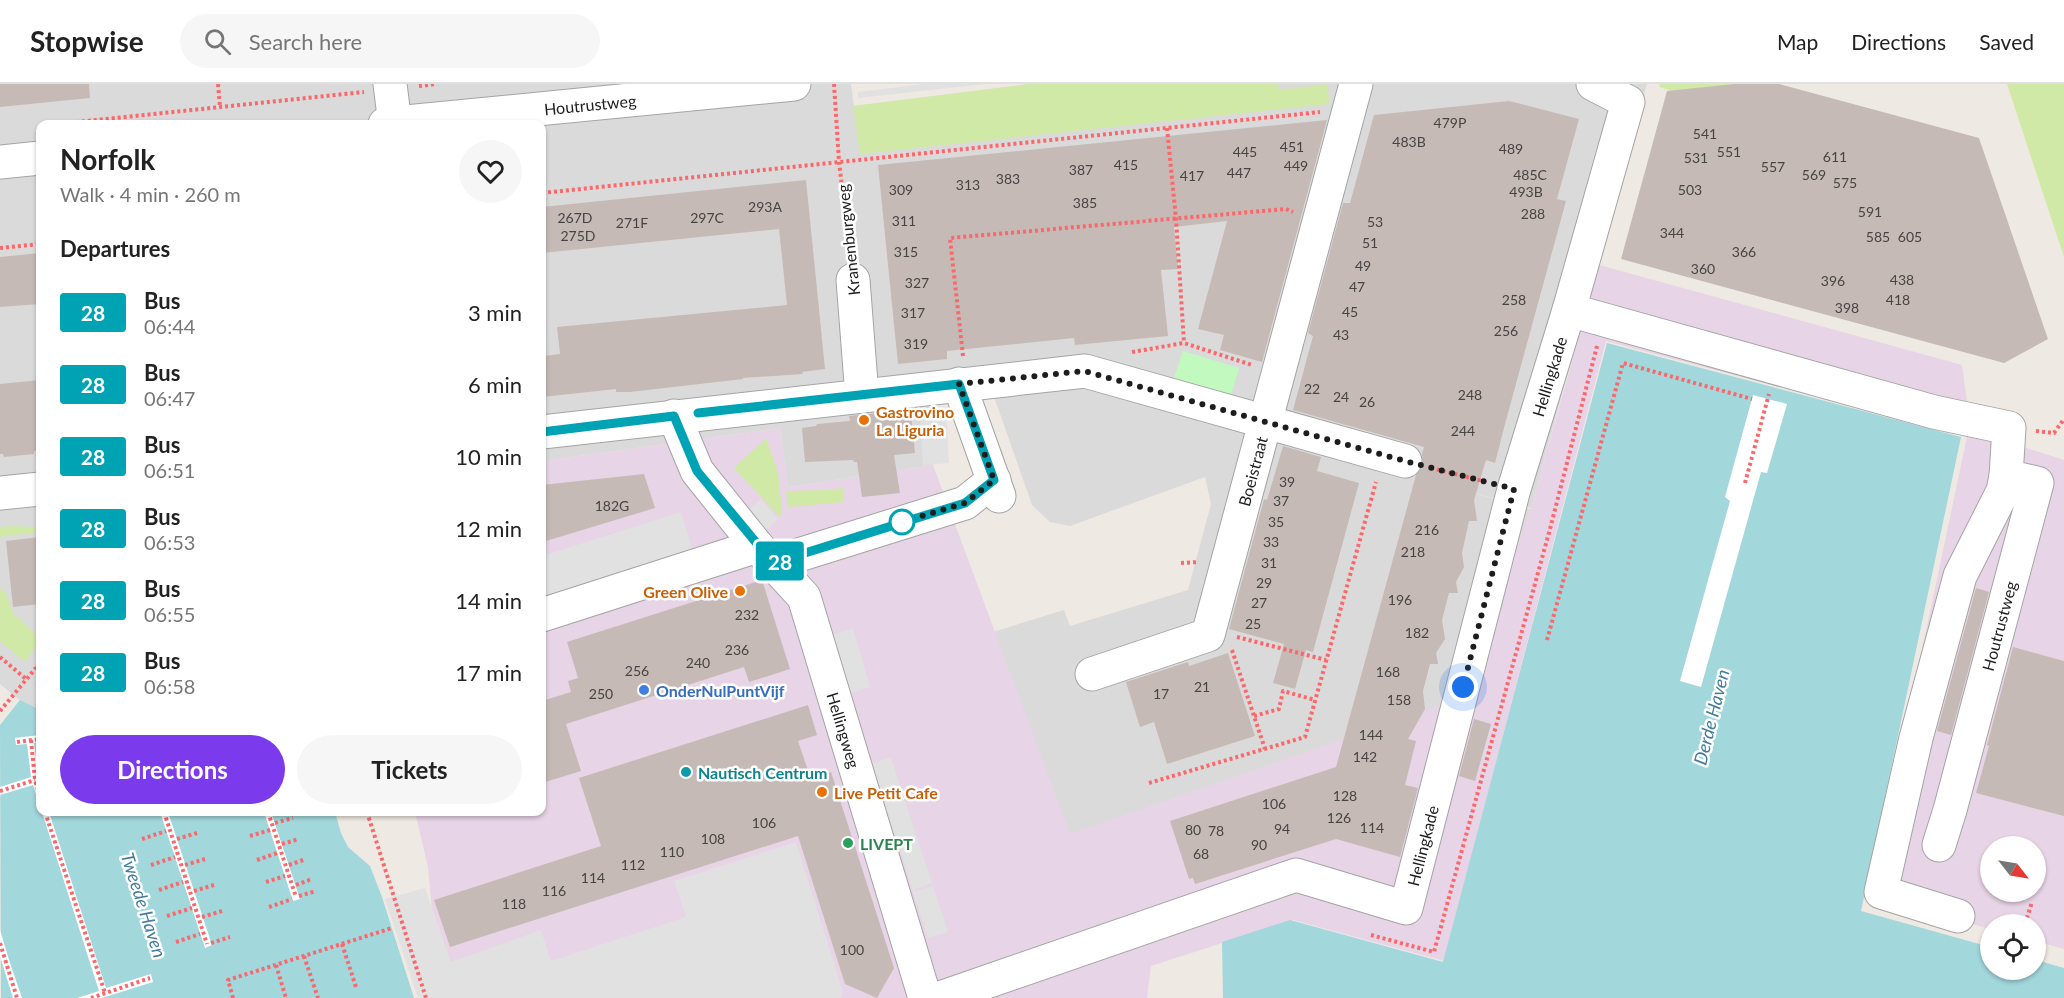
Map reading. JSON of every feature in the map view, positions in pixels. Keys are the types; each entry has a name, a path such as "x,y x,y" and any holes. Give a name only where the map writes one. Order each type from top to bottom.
{"street":[{"name":"Houtrustweg","path":"419,120 614,93 794,84"},
{"name":"Hellingkade","path":"940,998 1296,875 1406,908 1514,489 1569,310 1628,102 1593,84"},
{"path":"390,120 391,86"},
{"name":"Boeistraat","path":"1218,631 1264,421 1353,97"},
{"path":"0,162 36,158"},
{"name":"Kranenburgweg","path":"853,280 862,396"},
{"path":"1569,310 1776,367"},
{"name":"Houtrustweg","path":"1776,367 1934,412 2009,428 2036,482 1939,845"},
{"path":"546,432 1084,371 1394,458"},
{"path":"546,614 965,503 996,488 959,384"},
{"name":"Hellingweg","path":"674,416 697,471 765,555 804,597 925,998"},
{"path":"1958,916 1881,892 1916,738 1960,576 2003,490 2036,482"},
{"path":"0,493 36,489"},
{"path":"1092,674 1218,631"}],"path":[{"path":"218,84 220,107"},
{"path":"96,120 391,86 436,84"},
{"name":"Kranenburgweg","path":"834,84 839,162 853,280"},
{"path":"546,193 1167,128 1353,97"},
{"path":"1167,128 1184,343"},
{"path":"963,347 950,238 1286,209"},
{"path":"0,248 36,244"},
{"path":"1371,935 1434,952 1550,529 1604,319"},
{"path":"1126,353 1184,343 1277,374"},
{"path":"1548,640 1623,363 1752,399"},
{"path":"1745,483 1776,367"},
{"path":"1149,783 1305,737 1326,660 1394,458 1514,489"},
{"path":"1218,631 1326,660"},
{"path":"1218,631 1254,716 1264,749"},
{"path":"0,657 26,679"},
{"path":"0,711 36,668"},
{"path":"1254,716 1279,709 1283,691 1315,700"},
{"path":"17,742 36,739"},
{"path":"31,740 36,783"},
{"path":"0,791 35,780"},
{"path":"46,816 105,993"},
{"path":"165,816 209,944 231,937"},
{"path":"269,816 296,897"},
{"path":"368,816 426,998"},
{"path":"275,823 293,818"},
{"path":"250,836 270,830"},
{"path":"142,839 166,831"},
{"path":"177,839 197,833"},
{"path":"282,844 299,838"},
{"path":"257,860 277,853"},
{"path":"151,865 175,857"},
{"path":"185,865 205,859"},
{"path":"289,865 306,859"},
{"path":"266,882 285,876"},
{"path":"296,885 312,879"},
{"path":"159,890 183,882"},
{"path":"194,891 214,885"},
{"path":"269,907 316,891"},
{"path":"2028,914 2032,902"},
{"path":"167,916 192,908"},
{"path":"202,917 222,911"},
{"path":"233,998 228,981 392,928"},
{"path":"176,942 200,934"},
{"path":"0,943 17,998"},
{"path":"342,944 356,987"},
{"path":"304,956 318,998"},
{"path":"276,965 286,998"},
{"path":"91,998 150,978"}],"shaded area":[{"path":"0,84 851,84 854,106 1029,84 1647,84 1531,508 1459,489 1554,516 1439,958 1292,916 1080,979 870,670 1064,610 1070,626 1188,590 1211,504 1205,477 1070,526 1050,522 1032,505 992,391 929,400 933,465 788,487 780,428 546,460 546,120 36,120 36,714 0,684"},
{"path":"924,84 985,84 858,98 858,92"},
{"path":"1599,265 1962,365 1969,417 1989,436 2064,460 2064,949 2046,944 2046,914 1980,914 1980,926 1870,896 1967,437 1606,341 1444,961 1293,920 1151,966 1147,998 440,998 428,867 416,816 546,816 546,460 780,428 788,487 933,465 1070,834 1458,699 1531,508"},
{"path":"946,411 949,463 923,465 920,413"},
{"path":"761,499 778,519 765,531 747,511"},
{"path":"681,512 693,552 546,597 546,555"},
{"path":"853,628 870,687 848,694 830,635"},
{"path":"891,757 901,788 883,794 885,797 902,792 932,883 914,889 916,891 933,886 948,932 928,938 872,764"},
{"path":"796,842 843,992 841,998 418,998 385,899 425,888 451,962 541,930 551,961 686,917 674,881"}],"green space":[{"path":"1029,84 1278,84 1279,90 1328,84 1329,104 860,154 853,106"},
{"path":"1660,84 1731,84 1725,106 1659,87"},
{"path":"2007,84 2064,84 2064,257"},
{"path":"1183,351 1239,368 1229,402 1172,384"},
{"path":"766,438 778,472 782,513 780,517 734,468"},
{"path":"843,488 844,502 788,507 786,491"},
{"path":"0,527 36,527 36,532 0,537"},
{"path":"0,588 6,593 13,613 36,634 36,646 25,662 0,641"}],"water":[{"name":"Derde Haven","path":"1607,343 1961,437 1861,911 1980,944 1980,980 2046,980 2046,963 2064,968 2064,998 1223,998 1222,942 1290,920 1443,962"},
{"name":"Tweede Haven","path":"20,700 36,708 36,816 336,816 348,847 370,866 414,998 1,998 0,725"}],"pier":[{"path":"1753,395 1787,404 1767,473 1761,472 1701,687 1680,681 1730,501 1725,497"},
{"path":"36,735 36,743 34,743 36,794 33,785 0,795 0,787 31,777 27,744 16,745 15,738"},
{"path":"43,816 50,816 106,988 151,974 153,982 102,998 77,998 99,991"},
{"path":"161,816 169,816 212,945 205,948"},
{"path":"265,816 272,816 300,899 293,901"},
{"path":"0,930 22,998 13,998 0,956"}],"building":[{"path":"0,84 89,84 90,98 0,107"},
{"path":"1734,84 1779,84 1979,138 2048,339 2004,363 1621,259 1667,91"},
{"path":"1509,101 1579,119 1557,199 1566,201 1495,463 1486,460 1474,500 1477,521 1469,521 1462,553 1464,567 1456,582 1458,593 1449,593 1442,620 1445,639 1436,653 1438,664 1430,664 1423,691 1425,709 1408,739 1416,741 1405,785 1418,788 1400,857 1336,839 1195,884 1193,878 1189,879 1170,821 1336,767 1416,475 1423,465 1424,447 1293,410 1313,336 1308,333 1343,203 1350,203 1374,115"},
{"path":"1327,120 1262,362 1220,350 1224,335 1198,329 1227,221 1174,227 1178,269 1161,270 1168,336 1075,345 1074,338 947,351 947,359 898,364 878,165"},
{"path":"806,180 825,369 802,372 803,374 743,378 630,392 616,392 616,389 546,397 546,356 560,354 557,327 787,305 779,229 546,253 546,207"},
{"path":"36,253 36,304 0,307 0,257"},
{"path":"36,380 36,451 34,454 4,457 0,454 0,384"},
{"path":"879,413 879,418 911,414 915,453 894,455 900,493 862,497 857,462 853,460 805,462 802,428 850,421 849,416"},
{"path":"1283,446 1321,457 1317,471 1359,483 1313,652 1306,650 1295,689 1273,683 1284,644 1229,629 1264,499 1267,500"},
{"path":"644,474 655,508 546,541 546,485"},
{"path":"36,537 36,604 13,607 6,541"},
{"path":"762,580 790,669 749,682 744,667 566,724 581,771 546,782 546,700 571,692 568,681 578,678 567,642"},
{"path":"1976,588 1989,592 1951,735 1937,731"},
{"path":"2013,647 2064,661 2064,816 1976,793"},
{"path":"1228,653 1255,736 1167,764 1154,722 1140,727 1126,682 1188,662 1189,666"},
{"path":"808,705 817,735 798,741 811,779 831,772 894,968 877,998 845,984 798,836 450,947 434,900 601,846 579,778"},
{"path":"1474,719 1491,724 1475,781 1459,776"}],"bus line":[{"name":"28","path":"546,432 674,416 697,471 773,563 965,503 994,480 959,384 698,413"}],"place":[{"name":"Gastrovino La Liguria","path":"864,420"},
{"name":"Green Olive","path":"740,591"},
{"name":"OnderNulPuntVijf","path":"644,690"},
{"name":"Nautisch Centrum","path":"686,772"},
{"name":"Live Petit Cafe","path":"822,792"},
{"name":"LIVEPT","path":"848,843"}],"route":[{"path":"902,522 965,503 994,480 959,384 1084,371 1405,461 1514,489 1463,687"}]}
